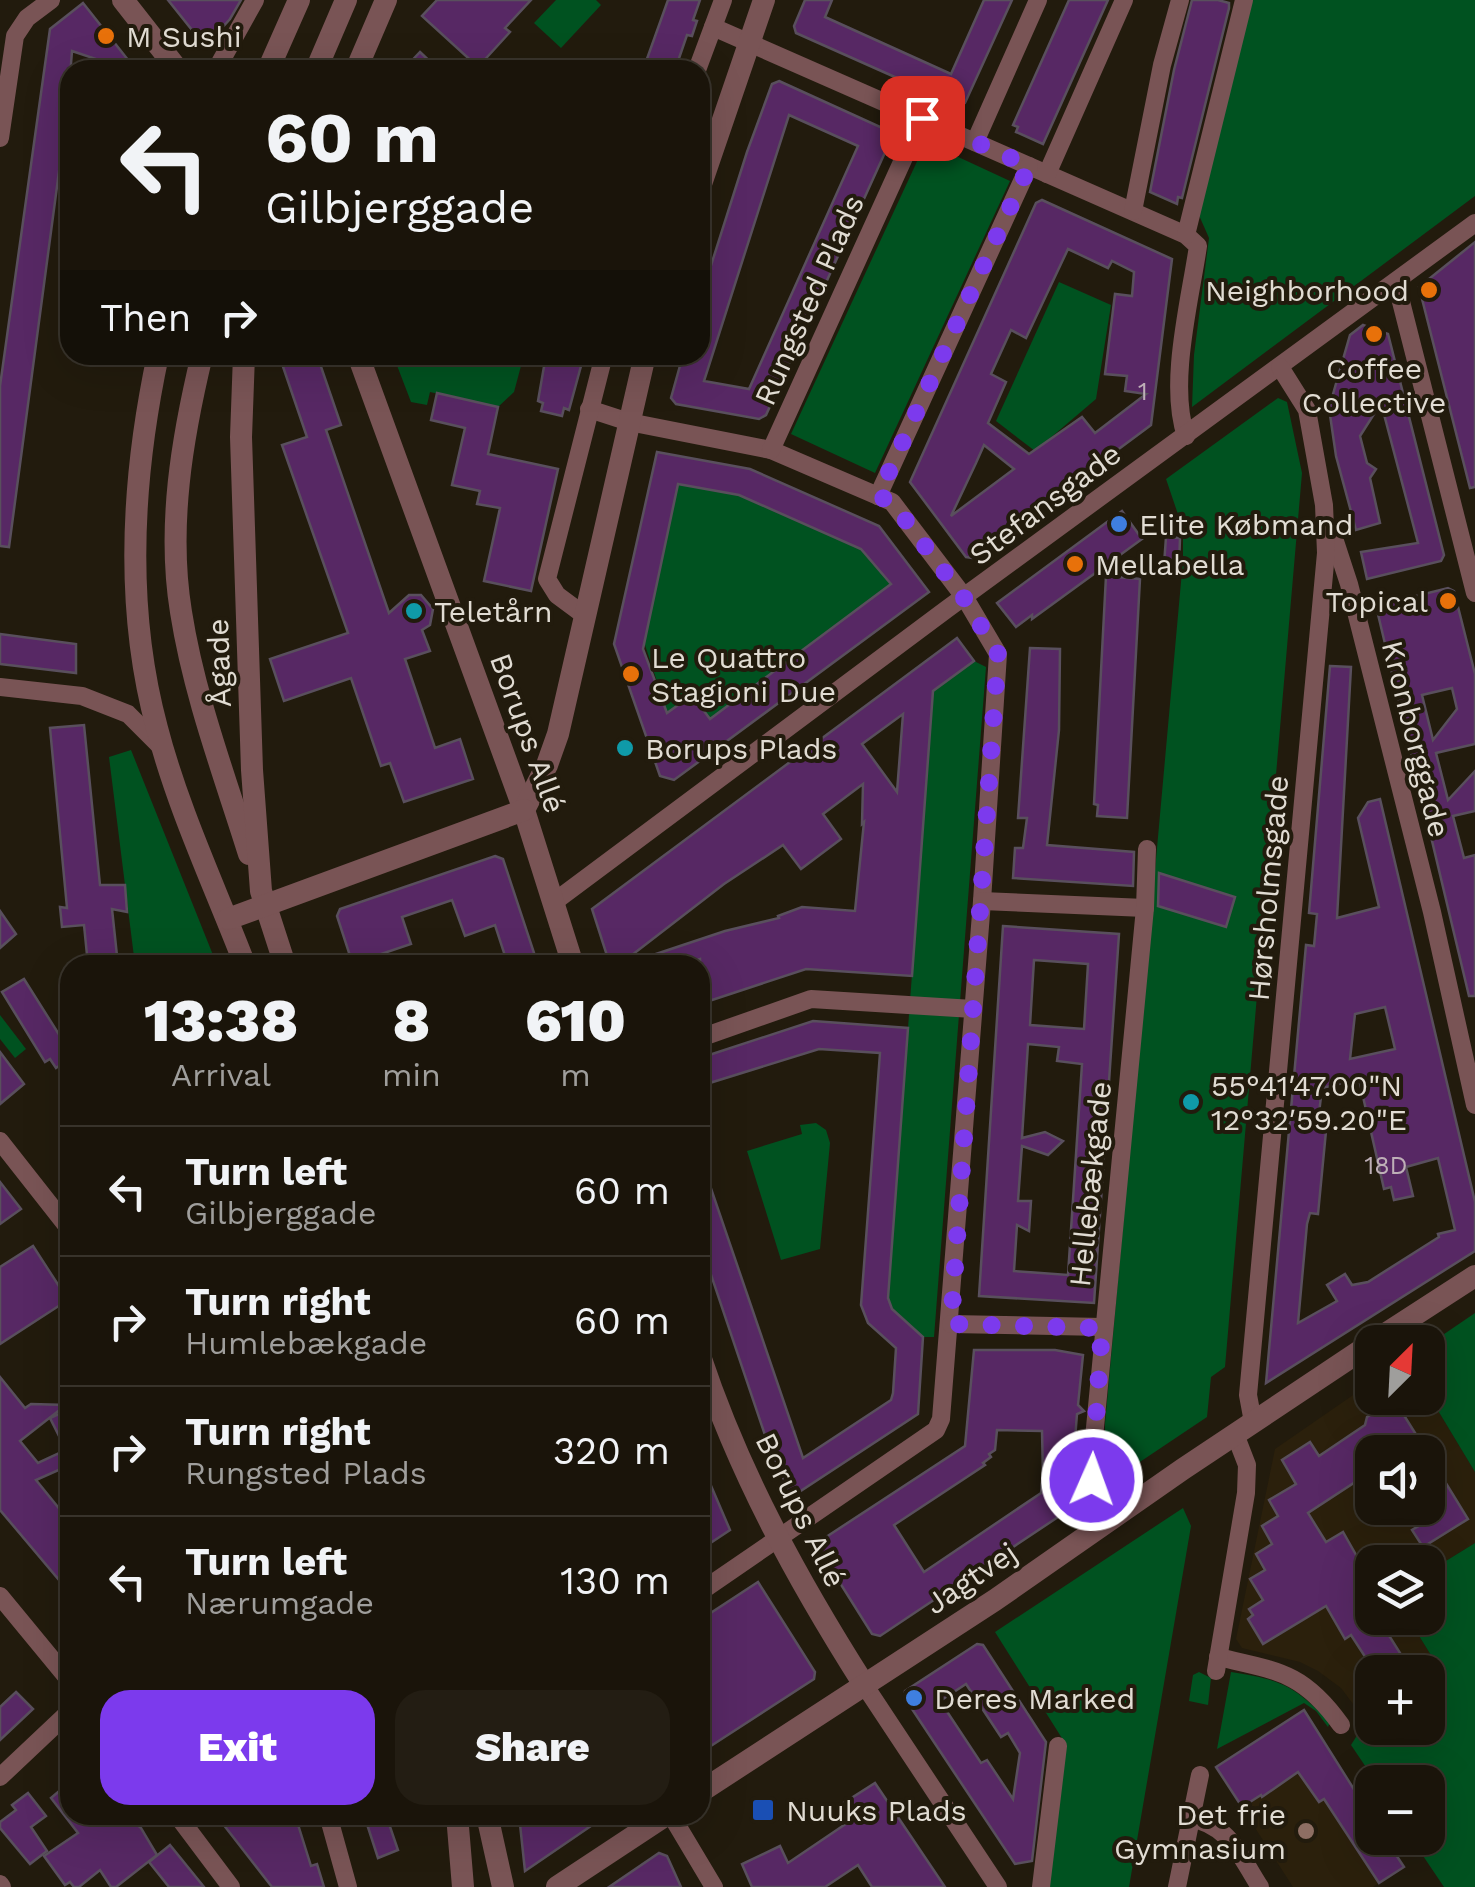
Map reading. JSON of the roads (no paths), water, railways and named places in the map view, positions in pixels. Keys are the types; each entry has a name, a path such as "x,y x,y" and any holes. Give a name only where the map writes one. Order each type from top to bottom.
{"street":[{"path":"0,138 15,36 26,18 52,0"},
{"path":"123,0 170,60"},
{"path":"221,60 254,0"},
{"path":"272,60 299,0"},
{"path":"320,60 346,0"},
{"path":"360,60 386,0"},
{"path":"701,60 723,0"},
{"path":"710,158 764,0"},
{"path":"975,142 1038,0"},
{"path":"1047,174 1124,0"},
{"path":"1133,211 1162,65 1180,0"},
{"path":"1186,235 1244,0"},
{"path":"713,26 1186,235 1198,246 1178,390 1178,415 1186,436"},
{"name":"Rungsted Plads","path":"771,450 922,118"},
{"path":"878,496 1029,166"},
{"name":"Stefansgade","path":"554,902 1475,223"},
{"path":"1396,282 1475,593"},
{"path":"156,365 144,427 135,554 139,628 151,704 163,749 241,955"},
{"path":"200,365 185,434 176,536 180,608 194,678 263,898"},
{"name":"Ågade","path":"244,365 241,437 252,770 263,898 282,955"},
{"name":"Borups Allé","path":"362,365 524,810 570,955"},
{"path":"584,615 557,595 548,579 601,365"},
{"path":"228,919 263,898 524,810 558,734 643,365"},
{"name":"Hørsholmsgade","path":"1280,367 1307,410 1324,505 1326,553 1244,1428 1246,1493 1217,1664 1280,1672 1305,1684 1341,1725"},
{"path":"588,409 628,422 771,450 892,502 964,598 998,654 941,1419 936,1430 710,1586"},
{"name":"Kronborggade","path":"1324,505 1349,584 1432,912 1475,1106"},
{"path":"0,688 82,696 128,714 163,749"},
{"name":"Hellebækgade","path":"1110,1520 1091,1469 1145,908 1147,849"},
{"path":"982,900 1145,908"},
{"path":"710,1034 811,999 974,1009"},
{"path":"0,1140 60,1217"},
{"name":"Jagtvej","path":"1400,1325 1475,1276"},
{"path":"951,1324 1102,1328"},
{"name":"Jagtvej","path":"710,1785 972,1615 1355,1355"},
{"name":"Borups Allé","path":"710,1386 778,1542 863,1683"},
{"path":"0,1596 60,1669"},
{"path":"863,1683 998,1887"},
{"path":"0,1777 60,1720"},
{"path":"1041,1887 1058,1746"},
{"path":"1177,1887 1200,1776"},
{"path":"1189,1818 1210,1822 1222,1830 1260,1887"},
{"path":"185,1825 232,1887"},
{"path":"331,1825 348,1887"},
{"path":"458,1825 464,1887"},
{"path":"489,1825 503,1887"},
{"path":"557,1887 653,1825"},
{"path":"674,1825 714,1887"}],"place":[{"name":"M Sushi","path":"106,36"},
{"name":"Neighborhood","path":"1429,290"},
{"name":"Coffee Collective","path":"1374,334"},
{"name":"Elite Købmand","path":"1119,524"},
{"name":"Mellabella","path":"1075,564"},
{"name":"Topical","path":"1448,601"},
{"name":"Teletårn","path":"414,611"},
{"name":"Le Quattro Stagioni Due","path":"631,674"},
{"name":"Borups Plads","path":"625,748"},
{"name":"55°41′47.00\"N 12°32′59.20\"E","path":"1191,1102"},
{"name":"Deres Marked","path":"914,1698"},
{"name":"Nuuks Plads","path":"763,1810"},
{"name":"Det frie Gymnasium","path":"1306,1831"}]}
